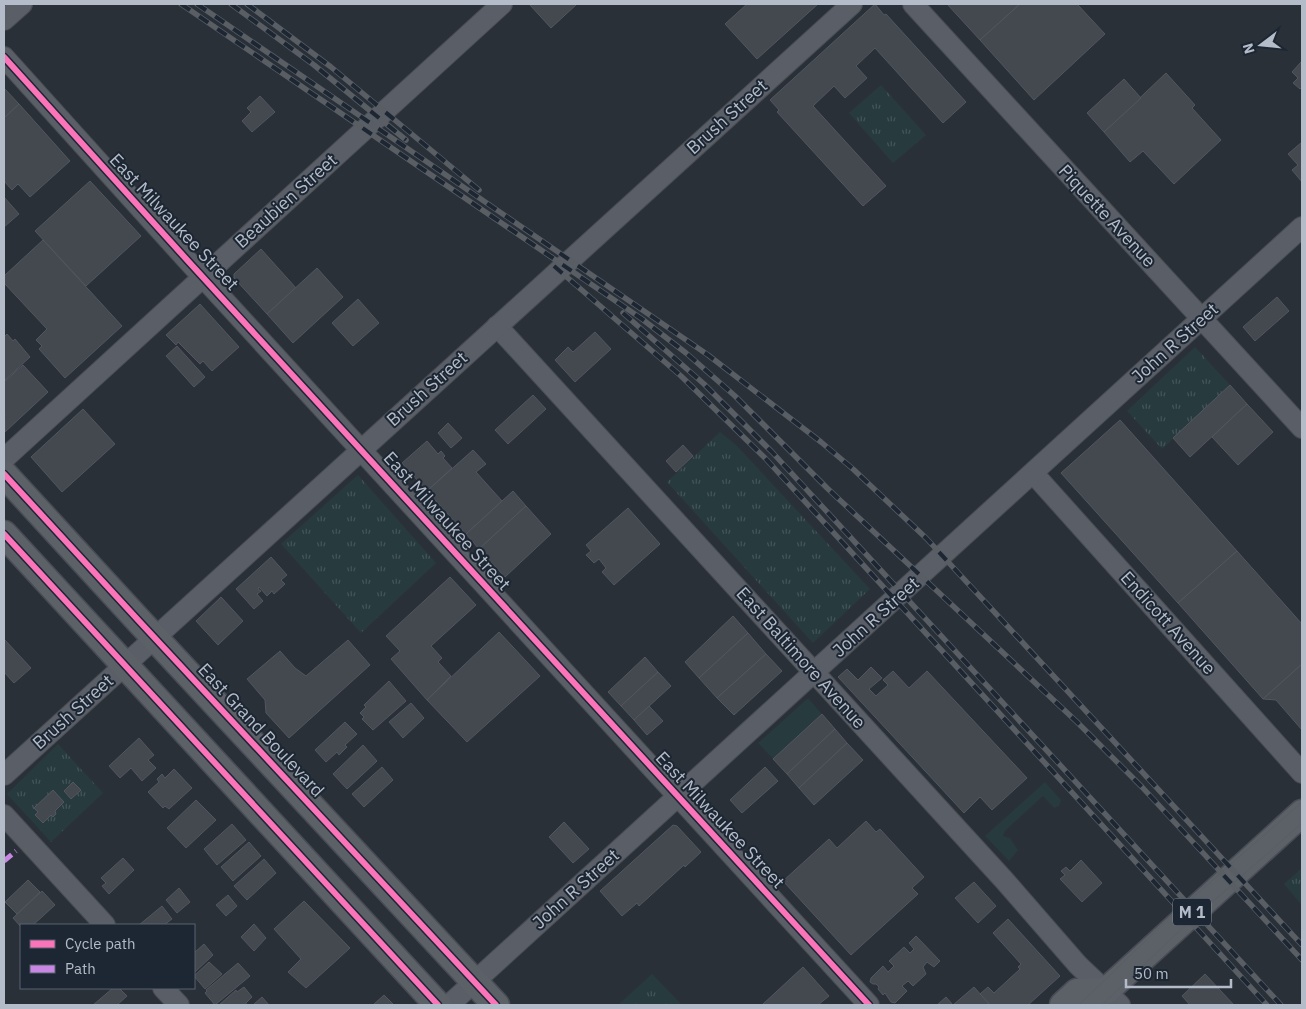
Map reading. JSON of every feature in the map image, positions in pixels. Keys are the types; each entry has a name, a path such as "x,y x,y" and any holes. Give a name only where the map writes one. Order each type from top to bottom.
{"main road":[{"name":"East Grand Boulevard","path":"4,474 496,1005"},
{"path":"4,534 438,1005"},
{"path":"230,780 234,769 241,760 249,755 262,753"},
{"name":"M 1","path":"1110,1000 1302,813"},
{"path":"320,877 334,887 343,888 352,885 358,879 362,870 362,860"},
{"path":"1063,1005 1077,992 1110,1000"}],"street":[{"path":"4,20 22,4"},
{"name":"Beaubien Street","path":"4,459 502,4"},
{"name":"Brush Street","path":"4,775 852,4"},
{"name":"Piquette Avenue","path":"913,4 1302,428"},
{"name":"East Milwaukee Street","path":"4,57 677,797 869,1005"},
{"name":"John R Street","path":"449,1005 1302,227"},
{"name":"East Baltimore Avenue","path":"496,326 1004,880 1110,1000"},
{"name":"Endicott Avenue","path":"1033,473 1302,773"},
{"path":"4,815 104,924"},
{"path":"164,989 179,1005"}],"green space":[{"path":"881,85 926,135 893,163 849,113"},
{"path":"1195,347 1230,385 1162,449 1127,411"},
{"path":"720,432 736,445 870,589 813,643 667,482"},
{"path":"358,475 436,563 361,633 281,544"},
{"path":"808,698 822,714 773,759 758,743"},
{"path":"58,744 103,793 51,842 7,794"},
{"path":"1045,782 1061,800 1059,806 1054,808 1043,796 1005,831 1003,836 1010,838 1018,850 1009,861 985,836"},
{"path":"1302,868 1302,905 1284,884"},
{"path":"652,974 682,1005 618,1005"}],"building":[{"path":"529,4 577,4 551,28"},
{"path":"747,4 818,4 757,59 725,24"},
{"path":"875,4 966,102 943,123 875,48 856,66 867,78 845,98 834,86 813,106 886,186 863,206 777,112 779,110 770,100"},
{"path":"947,4 1020,4 980,40"},
{"path":"1020,4 1077,4 1105,34 1034,100 980,40"},
{"path":"1302,61 1302,87 1300,89 1293,83 1298,78 1292,72"},
{"path":"1166,73 1195,105 1192,108 1221,140 1174,184 1143,151 1130,162 1104,132"},
{"path":"1124,79 1141,98 1104,132 1087,113"},
{"path":"4,88 19,104 4,118"},
{"path":"260,96 275,112 252,132 242,121 251,112 247,108"},
{"path":"19,104 70,161 30,197 18,184 12,190 4,181 4,118"},
{"path":"1302,142 1302,182 1292,170 1298,165 1288,154"},
{"path":"90,181 141,236 86,286 35,231"},
{"path":"4,197 19,214 4,227"},
{"path":"43,240 122,326 65,378 39,349 42,346 36,340 47,329 4,283 4,276"},
{"path":"261,249 296,288 267,314 234,278 234,274"},
{"path":"317,268 343,297 293,343 267,314"},
{"path":"1277,297 1289,311 1255,341 1243,327"},
{"path":"358,299 379,323 353,346 332,323"},
{"path":"200,304 239,347 212,371 203,361 200,364 178,342 176,345 166,335"},
{"path":"595,332 611,349 575,382 555,360 568,347 573,352"},
{"path":"7,334 13,341 15,339 30,357 4,381 4,337"},
{"path":"177,346 205,377 194,387 166,356"},
{"path":"23,365 48,392 5,432 4,382"},
{"path":"1230,385 1247,404 1190,457 1173,438"},
{"path":"533,395 546,409 508,444 495,430"},
{"path":"1247,404 1273,432 1238,465 1212,437"},
{"path":"83,409 115,444 62,492 31,457"},
{"path":"1120,420 1237,551 1178,603 1061,473"},
{"path":"448,423 462,438 451,448 438,433"},
{"path":"427,441 438,454 441,451 445,456 443,458 452,468 427,491 402,463"},
{"path":"683,445 693,456 676,472 666,461"},
{"path":"473,450 486,464 476,472 502,501 466,534 427,491"},
{"path":"513,491 526,506 479,549 466,534"},
{"path":"526,506 551,534 505,577 479,549"},
{"path":"628,508 660,544 614,585 602,572 606,568 599,559 594,563 586,555 591,551 586,545"},
{"path":"1237,551 1302,624 1302,664 1263,699 1178,603"},
{"path":"271,557 287,575 281,580 285,584 274,594 272,591 267,596 259,587 258,589 261,591 257,594 263,601 254,609 236,589"},
{"path":"450,577 476,605 431,646 442,658 438,662 451,676 427,700 391,659 400,651 386,636"},
{"path":"221,597 243,621 218,645 196,621"},
{"path":"733,616 748,633 699,678 685,662"},
{"path":"499,632 540,676 467,742 427,700"},
{"path":"748,633 766,654 717,698 699,678"},
{"path":"4,639 31,668 14,683 4,672"},
{"path":"348,640 370,665 289,738 266,713 265,700 247,679 280,651 295,668 306,676"},
{"path":"766,654 782,671 734,715 717,698"},
{"path":"645,657 658,672 621,706 608,692"},
{"path":"1302,664 1302,730 1276,700 1263,699"},
{"path":"871,667 882,678 869,689 876,696 888,685 883,680 893,671 909,688 927,671 1027,778 992,810 980,797 964,813 838,677 847,669 858,680"},
{"path":"658,672 671,686 634,720 621,706"},
{"path":"389,681 406,701 373,730 362,719 364,717 360,713 366,707 364,705"},
{"path":"411,703 424,718 403,738 389,722"},
{"path":"649,706 663,721 647,735 634,720"},
{"path":"822,714 835,729 787,774 773,759"},
{"path":"345,722 357,734 345,745 347,747 339,755 337,752 326,762 315,750"},
{"path":"835,729 847,743 799,788 787,774"},
{"path":"139,738 154,755 148,760 156,768 142,781 131,768 120,778 109,766"},
{"path":"847,743 863,760 814,805 799,788"},
{"path":"363,745 377,761 347,789 333,774"},
{"path":"382,767 393,780 364,807 352,794"},
{"path":"765,767 778,781 742,813 730,800"},
{"path":"174,769 192,788 169,809 165,806 163,808 148,792 159,782 157,779 162,774 165,778"},
{"path":"73,782 81,790 71,799 64,791"},
{"path":"53,790 64,802 55,811 56,814 53,817 51,815 43,823 35,815 38,812 34,808"},
{"path":"196,800 216,820 186,848 167,828"},
{"path":"866,821 876,832 880,829 924,877 912,888 918,894 851,955 783,881 829,839 837,848"},
{"path":"564,822 589,849 573,863 549,837"},
{"path":"232,824 246,840 217,865 204,849"},
{"path":"673,825 677,826 701,852 639,906 637,903 622,916 600,891"},
{"path":"249,842 261,856 233,881 221,867"},
{"path":"123,858 134,870 109,894 102,886 106,883 101,878"},
{"path":"264,859 276,873 247,900 234,886"},
{"path":"1081,860 1102,883 1082,902 1060,879 1065,875 1061,871 1066,867 1070,871"},
{"path":"28,880 40,892 17,914 5,902"},
{"path":"974,882 996,906 978,923 955,898"},
{"path":"179,888 190,902 177,913 166,900"},
{"path":"42,891 55,905 34,924 20,924 20,926 13,918"},
{"path":"228,895 237,906 226,916 216,905"},
{"path":"304,901 350,948 306,988 288,972 301,959 274,929"},
{"path":"162,906 172,919 165,924 140,924"},
{"path":"1008,919 1060,976 1028,1005 990,1005 980,994 988,987 994,993 1020,969 1018,967 1021,964 993,933"},
{"path":"254,924 266,938 254,951 241,937"},
{"path":"916,936 940,961 934,967 927,962 923,967 926,974 913,986 908,981 902,986 907,991 895,1003 891,1002 885,993 883,995 878,989 879,987 876,984 870,982 871,978 883,966 888,972 894,966 889,961 904,947 910,953 914,949 909,943"},
{"path":"204,944 213,955 195,972 195,952"},
{"path":"209,962 222,974 205,989 195,975"},
{"path":"238,963 250,976 215,1005 205,993 206,990"},
{"path":"803,967 829,996 818,1005 762,1005"},
{"path":"1205,974 1234,1005 1190,1005 1182,996"},
{"path":"244,987 252,997 246,1005 219,1005 236,990 237,992"},
{"path":"974,987 990,1005 953,1005"},
{"path":"112,989 120,989 127,996 117,1005 93,1005"},
{"path":"384,995 394,1005 373,1005"},
{"path":"262,997 269,1005 253,1005"},
{"path":"946,997 953,1005 937,1005"}],"tram line":[{"path":"1079,1005 1168,919 1302,802"},
{"path":"1102,1005 1176,934 1302,823"}],"railway":[{"path":"181,4 642,319 686,353 735,396 827,488 1077,722 1142,787 1302,960"},
{"path":"197,4 708,355 853,469 926,538 1302,945"},
{"path":"231,4 314,65 406,140"},
{"path":"247,4 331,67 479,190"},
{"path":"554,266 681,376 765,458 1267,1005"},
{"path":"623,313 704,384 772,452 1281,1005"}],"marked path":[{"path":"4,861 16,851"}],"cycle path":[{"path":"4,57 188,261 869,1005"},
{"path":"4,474 496,1005"},
{"path":"4,534 438,1005"}]}
